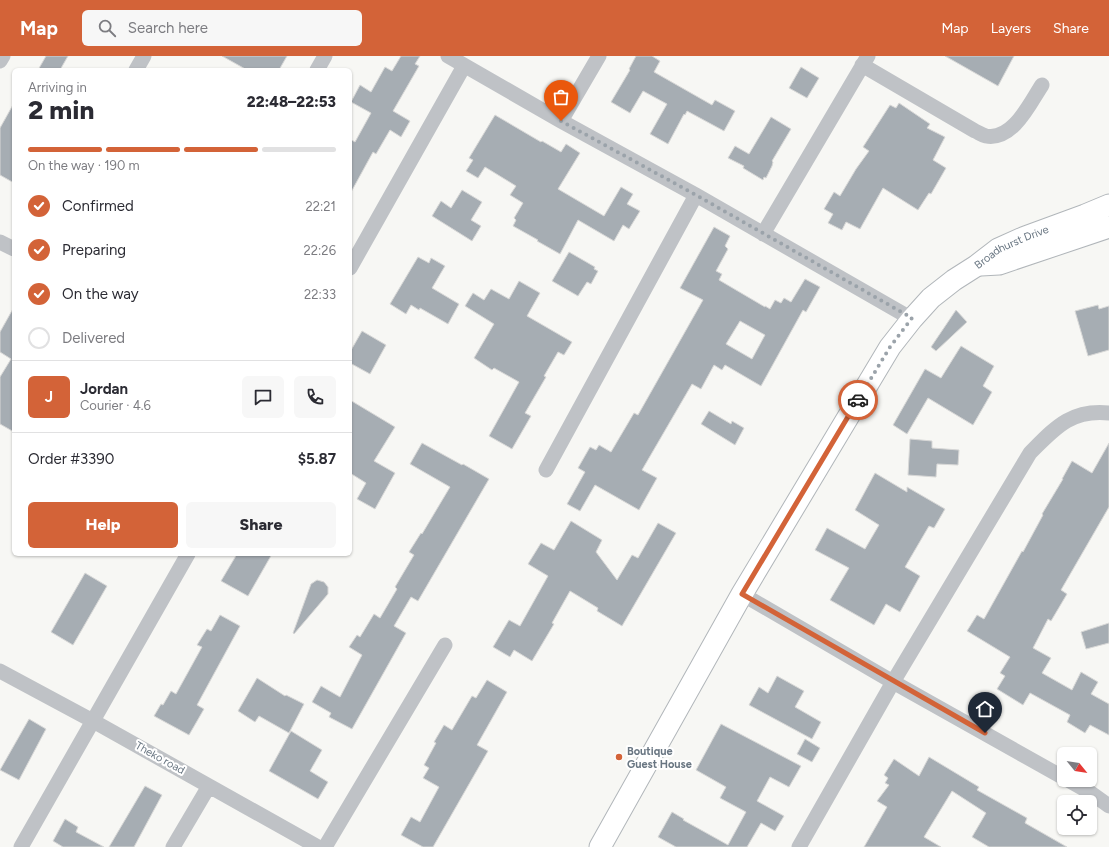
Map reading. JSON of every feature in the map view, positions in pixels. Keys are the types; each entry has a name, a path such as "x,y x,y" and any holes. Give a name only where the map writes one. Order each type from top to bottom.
{"street":[{"path":"0,61 3,56"},
{"path":"137,68 144,56"},
{"path":"318,68 325,56"},
{"path":"448,56 912,318"},
{"path":"561,121 599,56"},
{"path":"763,234 865,61 974,131 986,136 1000,135 1018,122 1042,84"},
{"path":"352,264 464,66"},
{"path":"546,470 696,195"},
{"name":"Broadhurst Drive","path":"976,266 998,249 1025,237 1109,205"},
{"name":"Broadhurst Drive","path":"976,266 999,264 1109,227"},
{"path":"0,242 12,248"},
{"path":"600,847 742,594 890,347 912,318 932,298 954,280 976,266"},
{"path":"799,847 893,682 1030,453 1050,433 1073,416 1098,412 1109,413"},
{"path":"21,847 187,556"},
{"path":"742,594 893,682 1057,774"},
{"path":"326,847 445,645"},
{"name":"Theko road","path":"0,671 93,721 318,847"},
{"path":"173,847 209,786"},
{"path":"1080,787 1109,806"}],"building":[{"path":"46,56 68,56 61,68 39,68"},
{"path":"222,56 287,56 280,68 243,68"},
{"path":"401,56 420,56 415,64 419,66 393,111 410,121 401,137 390,130 376,154 373,152 352,190 352,140 355,142 371,113 352,103 352,100 360,85 371,92 385,67 392,71"},
{"path":"636,56 652,56 660,61 654,72 712,105 715,100 735,111 724,131 687,111 668,144 650,134 667,104 643,91 630,113 611,102 630,70 629,69"},
{"path":"945,56 1014,56 998,86"},
{"path":"801,67 819,78 807,98 789,88"},
{"path":"899,103 930,124 927,128 945,137 933,160 946,168 931,194 929,193 918,210 883,188 860,229 846,222 842,230 828,223 833,214 824,209 834,192 840,196 869,151 863,147 890,105 896,108"},
{"path":"12,107 12,182 0,175 0,128"},
{"path":"495,115 561,152 566,144 580,153 558,189 604,216 621,187 633,194 627,204 640,211 629,229 623,225 614,241 578,220 560,254 513,226 516,220 514,218 523,203 510,195 516,186 485,167 478,178 466,171 473,160 469,158"},
{"path":"771,117 791,129 772,161 772,166 766,178 764,177 763,180 743,168 744,166 728,158 735,146 749,154"},
{"path":"462,190 482,202 471,220 481,226 472,241 432,216 441,201 451,208"},
{"path":"714,227 730,236 725,246 728,249 716,271 722,274 719,280 765,307 770,309 775,300 781,303 784,298 791,302 805,279 820,287 806,312 803,310 761,386 725,365 722,370 714,365 701,389 692,384 642,470 657,478 639,510 595,485 580,511 567,504 585,472 578,468 590,447 596,450 599,445 611,452 634,413 638,415 703,300 680,288","holes":["740,321 765,335 752,359 726,344"]},
{"path":"569,252 595,267 594,269 598,271 591,284 587,282 578,296 552,281"},
{"path":"418,257 429,263 431,258 445,266 432,288 459,304 448,324 420,308 419,310 411,305 406,314 390,304"},
{"path":"519,281 540,293 527,316 572,342 564,355 558,352 544,376 546,377 525,413 531,416 512,449 489,436 519,382 494,368 492,370 474,358 494,324 465,306 473,293 484,300 491,289 509,299"},
{"path":"1098,305 1099,309 1109,306 1109,350 1088,356 1075,311"},
{"path":"956,310 967,322 936,351 931,347"},
{"path":"12,311 12,431 0,424 0,377 11,359 0,352 0,332"},
{"path":"362,331 386,345 370,374 352,364 352,348"},
{"path":"961,346 994,366 983,386 992,392 973,425 928,398 907,434 893,425 925,369 941,378"},
{"path":"352,401 395,427 374,461 395,473 375,509 357,499 366,483 352,474"},
{"path":"709,411 731,424 732,421 744,428 735,445 701,424"},
{"path":"910,439 932,441 932,448 959,450 958,465 937,464 936,477 908,475"},
{"path":"422,443 489,479 418,601 411,597 394,626 406,633 352,729 329,717 331,713 312,702 321,686 340,697 362,655 349,647 357,635 360,637 374,614 380,618 397,589 395,587 414,555 409,552 421,533 422,534 450,487 410,464"},
{"path":"1109,443 1109,507 1061,590 1067,594 1051,621 1048,619 1033,648 1051,658 1042,673 1072,690 1081,672 1098,682 1091,694 1109,704 1109,735 1090,725 1085,733 1067,722 1070,715 1030,693 1023,705 997,689 1005,676 1000,673 1010,657 967,631 977,615 984,619 1022,551 1023,552 1043,515 1042,514 1072,461 1092,473"},
{"path":"875,473 907,492 907,487 945,509 934,528 929,526 905,567 920,576 900,612 886,604 874,625 830,600 849,568 815,550 827,528 865,549 879,525 855,510"},
{"path":"571,521 602,540 596,552 617,580 632,555 638,558 658,523 676,533 622,626 597,611 598,608 570,591 552,623 554,624 532,661 514,650 510,657 493,647 509,620 520,626 548,576 528,564 541,543 554,550"},
{"path":"236,556 271,556 248,596 221,581"},
{"path":"85,573 107,586 73,645 51,632"},
{"path":"317,580 324,582 328,587 328,594 294,634 293,633 311,584"},
{"path":"220,615 240,626 197,705 204,709 189,735 154,716 161,704 163,705 171,691 176,694 202,647 197,645 207,629 211,631"},
{"path":"1109,623 1109,643 1086,649 1081,632"},
{"path":"777,676 804,691 795,707 821,722 812,739 749,705 759,687 768,693"},
{"path":"257,678 285,696 286,695 304,704 289,733 259,716 255,722 238,711"},
{"path":"487,680 507,692 477,745 488,751 433,847 423,847 401,835 411,817 420,822 439,787 423,778 429,768 424,765 436,743 434,742 444,725 452,730 472,696 476,698"},
{"path":"29,719 46,729 19,780 0,770"},
{"path":"721,724 801,766 789,787 770,777 757,801 784,816 775,831 761,823 747,847 676,847 658,837 672,812 684,819 683,820 728,845 746,812 720,798 726,787 696,770"},
{"path":"291,731 322,750 310,771 328,782 318,799 269,771"},
{"path":"805,739 820,748 812,762 797,754"},
{"path":"929,757 979,787 977,790 1027,818 1025,823 1067,847 989,847 972,837 986,813 952,791 924,837 941,847 864,847 887,807 877,801 889,785 885,783 888,778 884,775 894,759 919,776"},
{"path":"145,786 162,795 134,847 109,847"},
{"path":"65,819 78,827 76,832 104,847 63,847 53,841"}],"way so far":[{"path":"561,121 696,195 912,318 890,347 858,400"}],"place":[{"name":"Boutique Guest House","path":"619,757"}],"route":[{"path":"858,400 742,594 893,682 985,733"}]}
